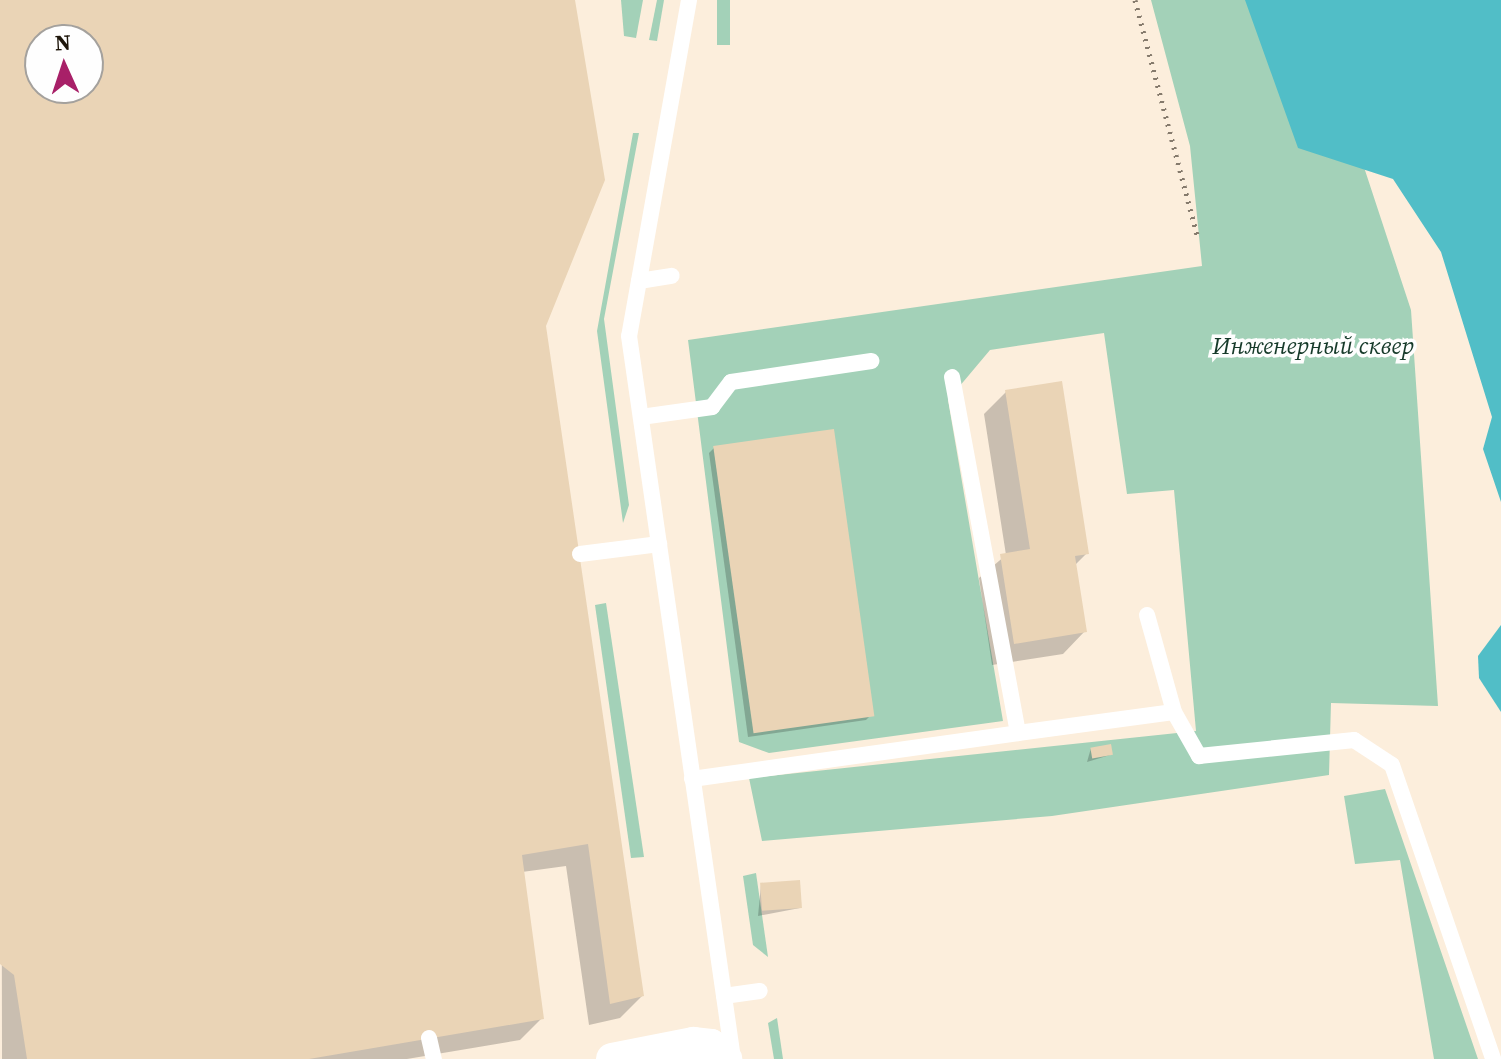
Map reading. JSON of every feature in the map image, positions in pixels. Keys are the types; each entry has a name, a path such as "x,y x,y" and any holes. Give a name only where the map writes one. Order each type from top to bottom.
{"street":[{"path":"612,1059 693,1043 711,1045 726,1059"}],"lane":[{"path":"689,0 629,336 733,1059"},
{"path":"639,281 672,276"},
{"path":"641,417 712,407 731,382 871,361"},
{"path":"952,377 1018,733"},
{"path":"580,554 659,544"},
{"path":"1147,615 1174,712 1199,756 1354,740 1392,765 1493,1059"},
{"path":"692,779 1174,712"},
{"path":"724,996 760,991"},
{"path":"429,1038 434,1059"}],"path":[{"path":"1135,0 1198,239"}],"green space":[{"path":"621,0 643,0 636,38 624,36"},
{"path":"657,0 664,0 657,41 649,40"},
{"path":"717,0 730,0 730,45 717,45"},
{"name":"Инженерный сквер","path":"1151,0 1309,0 1411,310 1438,706 1331,703 1329,775 1052,816 762,841 749,778 1196,731 1174,490 1127,494 1104,333 990,350 948,400 1003,721 769,753 739,742 688,340 1202,266 1190,146"},
{"path":"633,133 639,133 604,319 629,505 623,523 597,331"},
{"path":"606,603 644,857 631,858 595,605"},
{"path":"1385,789 1478,1059 1434,1059 1400,860 1355,864 1344,796"},
{"path":"756,873 768,957 753,945 743,876"},
{"path":"777,1018 783,1059 774,1059 768,1023"}],"water":[{"path":"1245,0 1501,0 1501,502 1483,449 1492,417 1441,252 1393,179 1298,148"},
{"path":"1501,625 1501,712 1479,678 1478,656"}],"building":[{"path":"0,0 575,0 605,180 546,326 644,996 610,1004 588,844 522,855 544,1019 309,1059 27,1059 14,975 0,964"},
{"path":"1062,381 1089,554 1075,556 1087,632 1014,644 1000,554 1030,549 1005,390"},
{"path":"834,429 874,716 754,733 713,446"},
{"path":"1111,744 1113,755 1092,758 1090,748"},
{"path":"800,880 802,908 762,911 760,883"}]}
